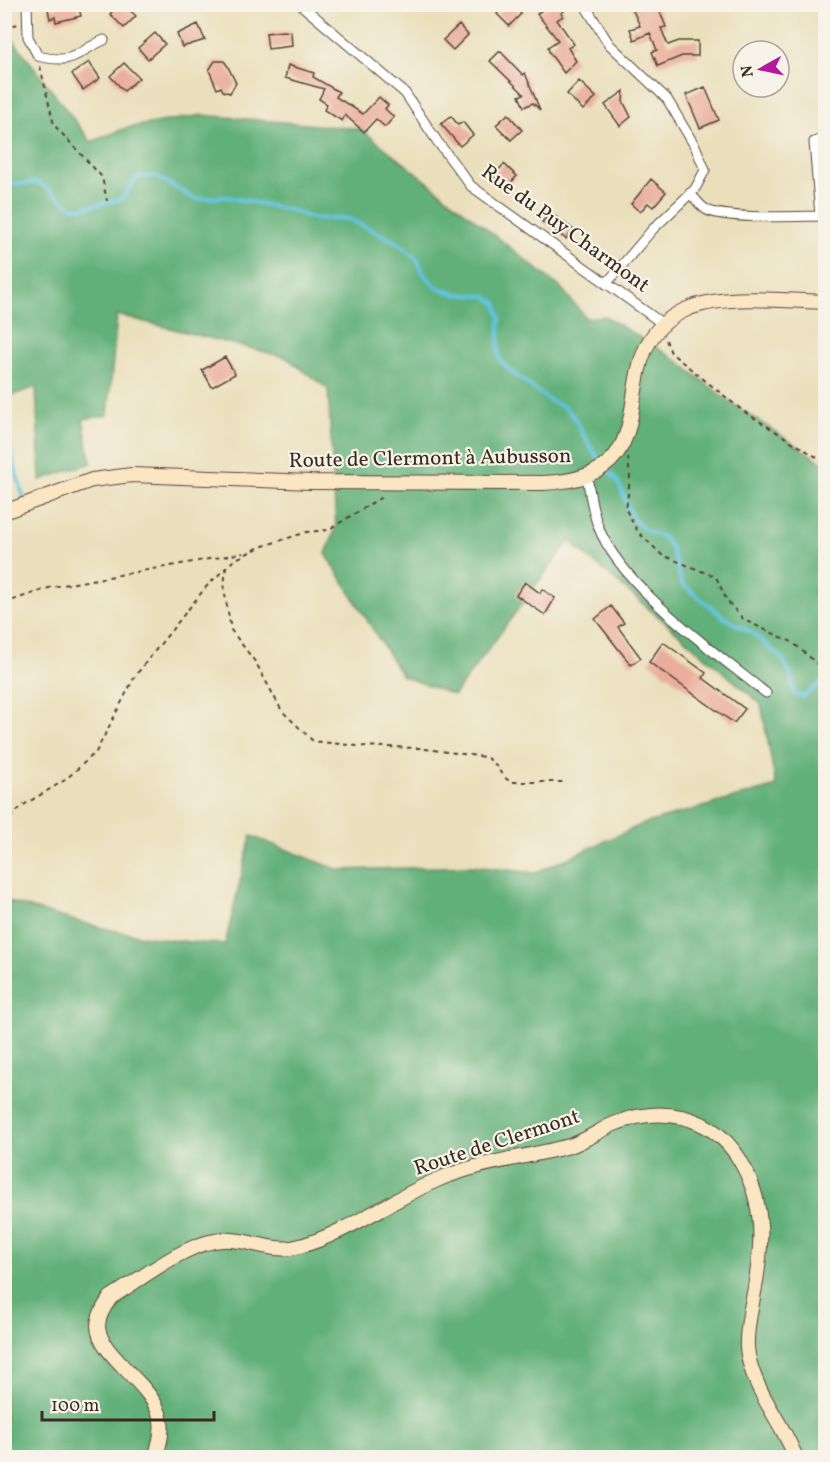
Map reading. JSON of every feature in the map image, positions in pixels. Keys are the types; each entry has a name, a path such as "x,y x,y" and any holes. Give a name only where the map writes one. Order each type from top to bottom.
{"street":[{"path":"27,4 28,37 38,56 58,60 75,57 104,40"},
{"name":"Rue du Puy Charmont","path":"300,4 405,93 471,186 663,324"},
{"path":"584,4 609,44 667,99 696,148 705,171 690,193 653,229 606,284"},
{"path":"690,193 709,211 777,217 823,216 814,142 825,138"},
{"name":"Route de Clermont à Aubusson","path":"4,512 92,480 132,475 332,482 550,482 587,477 613,458 626,438 642,356 663,324 685,310 713,303 825,302"},
{"path":"587,477 599,527 611,550 630,574 680,625 766,693"},
{"name":"Route de Clermont","path":"155,1458 160,1442 161,1421 154,1400 105,1344 98,1327 102,1309 111,1297 201,1244 223,1240 275,1249 295,1248 319,1240 440,1179 572,1145 614,1124 658,1115 682,1116 703,1123 719,1134 738,1157 755,1192 761,1224 762,1252 747,1347 752,1369 796,1458"}],"path":[{"path":"4,27 27,22"},
{"path":"38,56 54,125 102,177 107,201"},
{"path":"663,324 671,353 686,366 742,411 825,463"},
{"path":"626,438 630,478 626,510 638,532 662,555 716,578 727,601 744,620 792,642 825,670"},
{"path":"4,603 52,587 245,552 307,532 328,530 385,495"},
{"path":"4,824 22,806 65,780 96,752 135,676 206,587 245,552"},
{"path":"226,567 224,588 231,630 256,663 282,711 313,741 418,748 485,757 492,760 506,779 512,782 563,782"}],"green space":[{"path":"4,33 8,33 91,142 126,128 202,115 361,129 561,288 586,318 605,316 678,361 728,401 825,464 825,1457 5,1457 5,900 60,917 140,936 225,944 251,836 339,870 473,866 535,873 643,824 776,786 761,704 569,541 454,695 402,676 326,554 336,527 328,389 285,357 117,315 108,415 83,419 91,463 40,480 36,387 5,398"}],"building":[{"path":"67,4 78,4 81,16 56,22 55,17 50,19 48,9"},
{"path":"119,4 123,4 136,16 124,28 110,14"},
{"path":"506,4 512,4 521,14 509,26 497,14"},
{"path":"550,4 559,4 564,11 561,13 563,16 557,20 574,44 568,48 576,61 564,73 548,47 558,40 537,14"},
{"path":"630,4 657,4 666,27 661,28 668,45 679,41 698,41 698,56 682,56 658,66 652,52 657,50 650,33 634,40 630,29 640,26"},
{"path":"198,24 205,40 182,47 177,34"},
{"path":"459,25 468,35 453,50 443,40"},
{"path":"291,32 292,46 268,49 266,33"},
{"path":"155,33 165,44 148,59 138,48"},
{"path":"500,51 523,75 525,73 540,110 533,103 524,107 519,96 524,94 490,61"},
{"path":"215,61 224,61 236,83 230,93 223,91 221,87 217,89 209,70"},
{"path":"89,62 100,78 83,90 72,74"},
{"path":"124,63 139,78 124,91 110,76"},
{"path":"288,65 314,73 313,77 339,92 336,97 363,114 379,97 388,105 385,109 394,117 385,127 376,119 364,132 345,115 342,121 324,110 327,104 319,99 324,89 285,78"},
{"path":"579,81 596,97 583,110 567,94"},
{"path":"705,87 719,120 700,128 686,95"},
{"path":"624,91 623,101 631,117 620,126 605,105"},
{"path":"508,114 522,130 511,140 496,125"},
{"path":"451,116 458,125 463,122 473,135 460,146 441,124"},
{"path":"504,164 517,176 506,188 493,176"},
{"path":"651,179 666,192 653,207 648,203 640,212 631,204"},
{"path":"551,213 574,230 566,239 542,222"},
{"path":"225,357 235,374 212,387 202,370"},
{"path":"525,582 540,593 542,589 555,598 545,615 516,595"},
{"path":"611,606 624,623 618,627 641,658 631,665 595,619"},
{"path":"663,642 706,673 703,678 745,709 734,723 649,662"}],"waterway":[{"path":"4,182 19,184 38,182 72,207 82,208 122,199 137,177 156,176 195,199 227,197 291,210 311,218 349,219 397,242 416,258 426,277 438,288 456,294 485,296 496,303 500,317 498,350 500,360 508,369 550,401 563,406 574,417 590,447 618,482 633,519 645,530 663,537 671,547 682,584 725,618 754,634 782,659 791,674 794,694 803,697 822,682 826,683"},
{"path":"4,426 24,500"}]}
